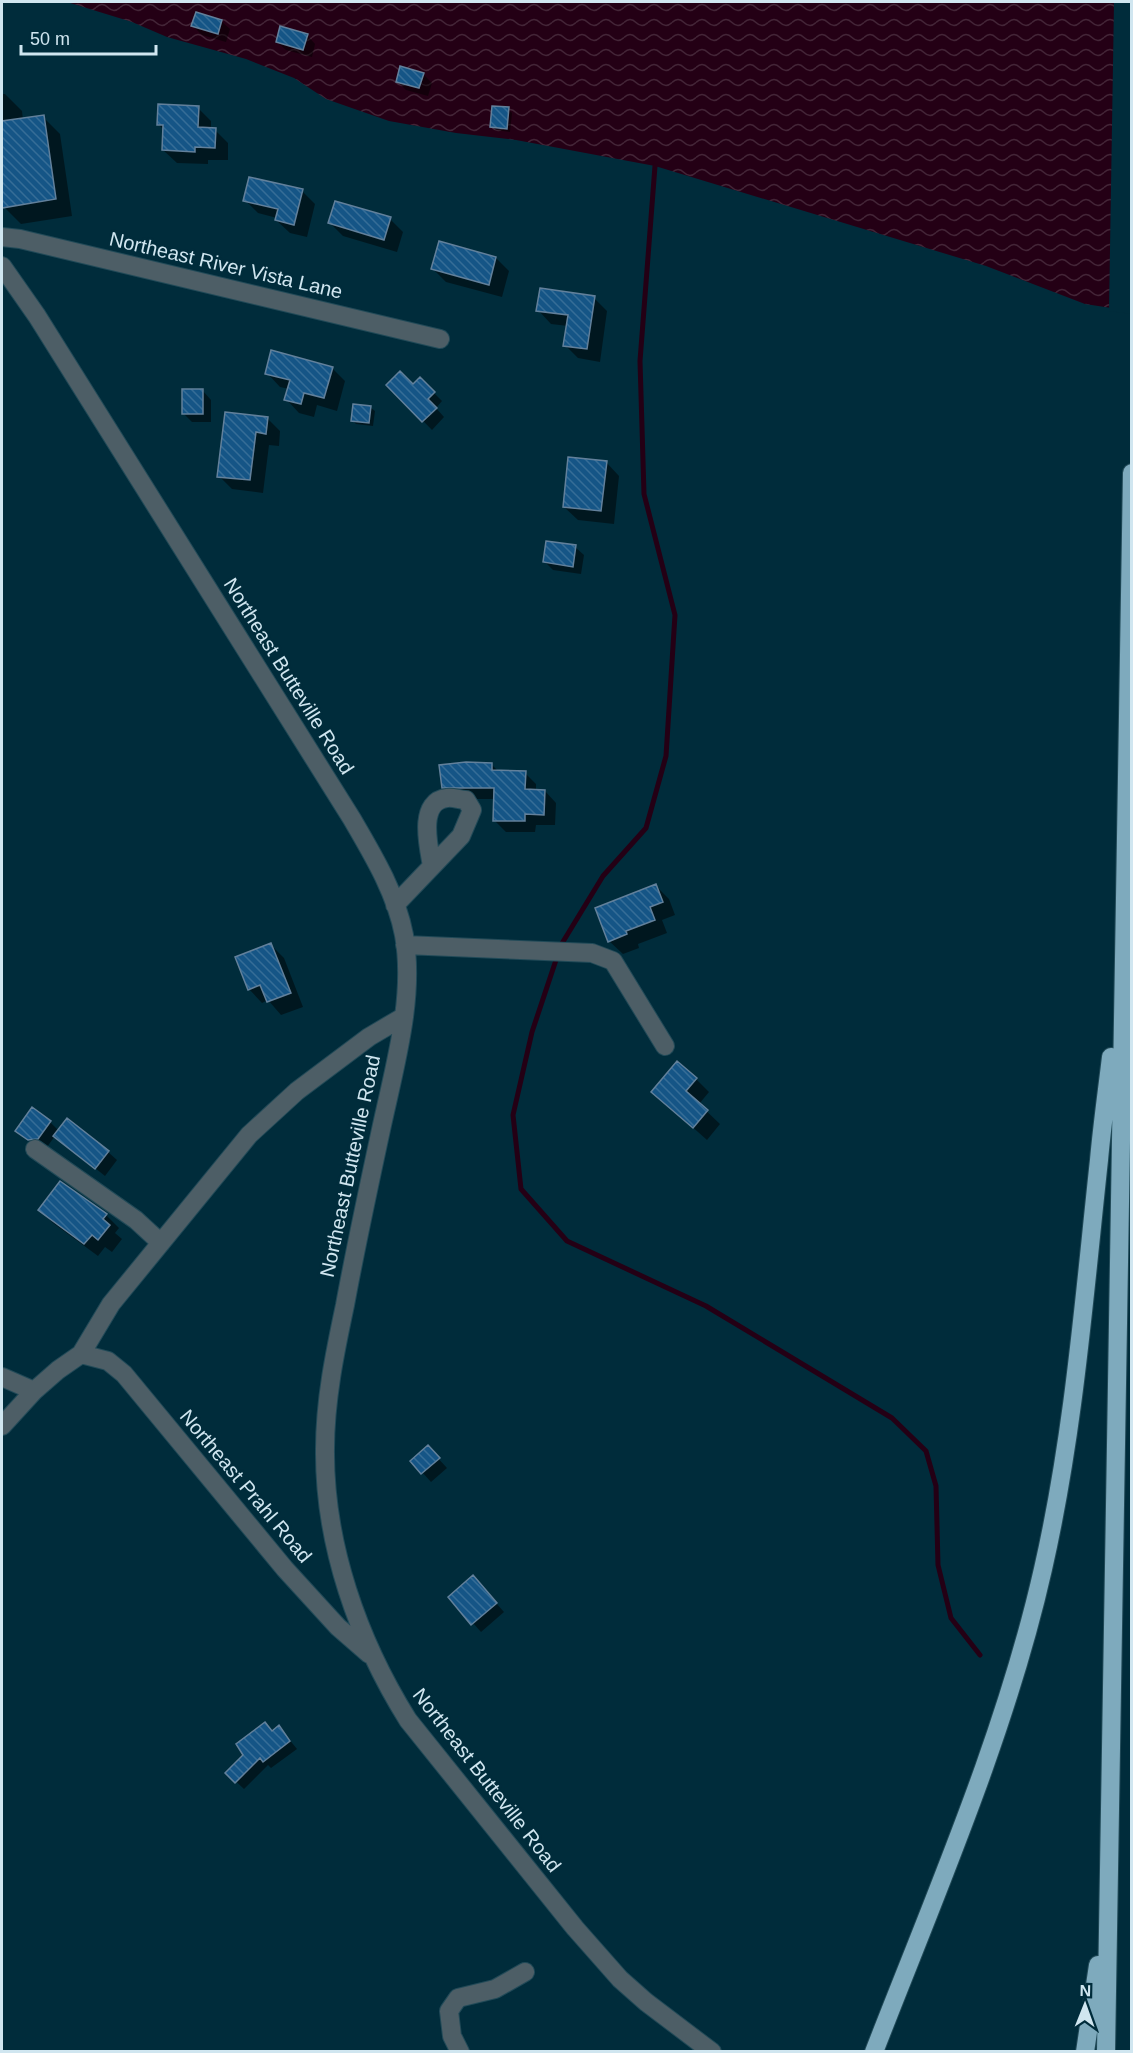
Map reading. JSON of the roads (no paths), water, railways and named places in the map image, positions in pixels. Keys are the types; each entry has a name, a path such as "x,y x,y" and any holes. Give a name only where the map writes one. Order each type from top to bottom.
{"highway":[{"path":"1106,2052 1131,473"},
{"path":"874,2052 1002,1715 1043,1571 1077,1380 1122,954"},
{"path":"1085,2052 1108,1901"}],"street":[{"name":"Northeast River Vista Lane","path":"2,237 20,239 440,339"},
{"name":"Northeast Butteville Road","path":"2,266 43,326 352,819 383,875 395,905 405,945 406,977 403,1017 399,1047 356,1244 334,1361 326,1423 327,1487 332,1526 346,1586 373,1657 408,1720 575,1928 620,1979 646,2002 712,2052"},
{"path":"395,905 432,866"},
{"path":"405,945 592,953 613,961 665,1046"},
{"path":"2,1426 34,1391 81,1354 111,1304 249,1136 297,1091 369,1036 403,1017"},
{"path":"35,1149 136,1220 161,1243"},
{"name":"Northeast Prahl Road","path":"81,1354 108,1361 124,1374 300,1586 338,1627 373,1657"},
{"path":"2,1377 34,1391"},
{"path":"453,2046 449,2011 458,1998 495,1989 525,1972"}],"water":[{"path":"67,2 1131,2 1131,311 1085,304 986,266 655,166 516,140 456,133 389,121 326,99 294,78 246,59 167,37 132,22"}],"waterway":[{"path":"655,166 640,361 644,494 675,615 666,756 646,828 603,876 561,945 532,1032 513,1115 521,1189 567,1241 706,1306 892,1418 926,1451 936,1486 938,1565 951,1618 980,1655"}]}
